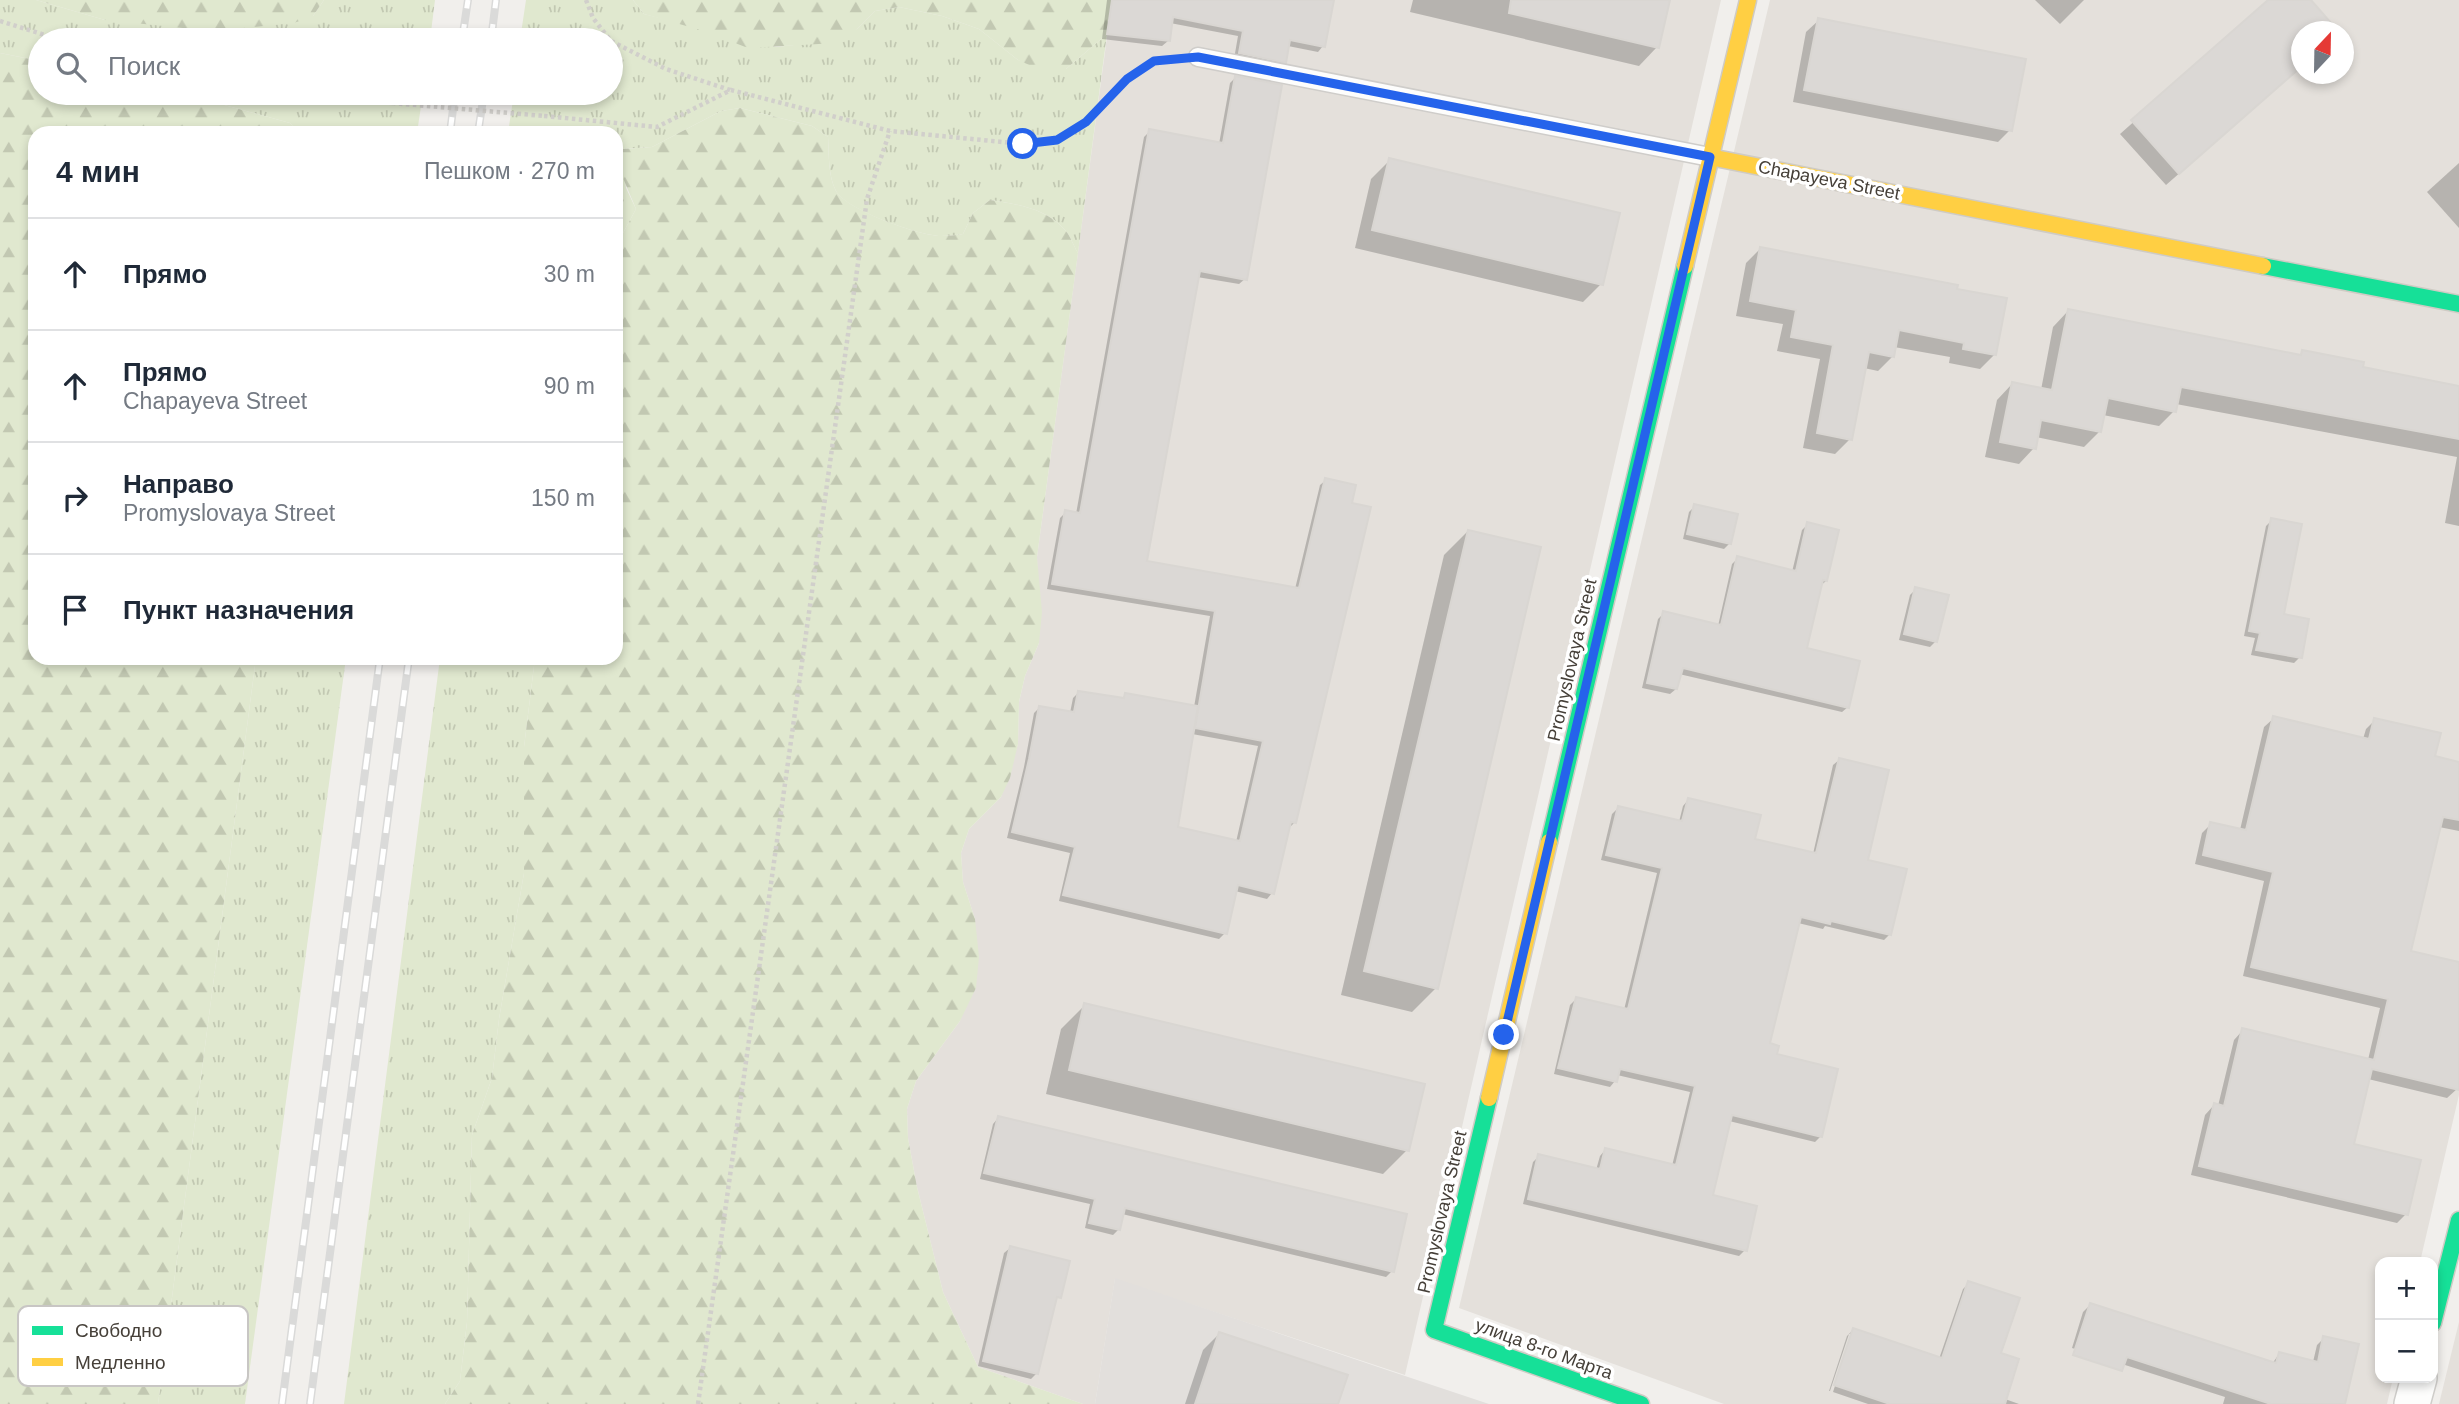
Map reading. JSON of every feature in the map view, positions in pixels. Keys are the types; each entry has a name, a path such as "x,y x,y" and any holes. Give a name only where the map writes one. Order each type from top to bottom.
{"street":[{"name":"Promyslovaya Street","path":"1434,1329 1748,0"},
{"name":"Chapayeva Street","path":"1710,157 2459,303"},
{"path":"2434,1320 2459,1220"},
{"name":"улица 8-го Марта","path":"1434,1329 1641,1404"},
{"path":"2412,1404 2418,1383"}],"lane":[{"name":"Chapayeva Street","path":"1198,57 1710,157"}],"path":[{"path":"586,0 593,19 600,28"},
{"path":"0,21 28,30"},
{"path":"623,48 666,69 731,90 890,131 1023,144 1057,140 1086,122 1127,79 1154,61 1198,57"},
{"path":"415,105 657,127 731,90"},
{"path":"698,1404 867,200 890,131"}],"shaded area":[{"path":"1112,0 1721,0 1405,1375 1115,1279 1095,1404 1083,1404 978,1367 943,1292 917,1187 908,1138 907,1109 916,1081 960,1021 975,919 963,882 961,853 969,829 1001,797 1018,744 1019,702 1025,676 1039,643 1037,557"},
{"path":"1770,0 2459,0 2459,1095 2421,1257 2375,1257 2375,1383 2392,1383 2387,1404 1724,1404 1459,1308"},
{"path":"1115,1278 1390,1371 1489,1404 1095,1404"},
{"path":"2459,1322 2459,1404 2439,1404"}],"green space":[{"path":"0,0 36,0 105,20 313,16 324,0 435,0 432,28 28,28 28,59 0,53"},
{"path":"36,0 324,0 313,16 294,23 243,28 183,28 105,20"},
{"path":"526,0 633,0 644,14 776,47 803,44 857,29 875,11 899,7 942,16 979,29 1018,60 1066,69 1107,34 1078,253 1070,236 1048,216 1030,208 990,200 973,213 963,234 931,235 884,221 854,206 836,191 830,172 828,137 812,126 740,108 721,111 652,147 623,149 623,126 509,126 512,105 623,105 623,28 522,28"},
{"path":"633,0 1112,0 1107,34 1066,69 1043,71 1018,60 979,29 942,16 899,7 875,11 857,29 836,43 748,48 704,31 644,14"},
{"path":"0,53 28,59 28,105 225,105 293,126 28,126 28,665 255,665 171,1306 18,1306 18,1386 160,1386 158,1404 0,1404"},
{"path":"225,105 421,105 418,126 293,126"},
{"path":"740,108 812,126 828,137 830,172 836,191 854,206 885,221 931,235 963,234 973,213 990,200 1030,208 1048,216 1070,236 1078,253 1037,557 1042,612 1039,643 1025,676 1019,702 1018,744 1010,778 1001,797 969,829 961,853 963,882 975,919 979,957 976,988 960,1021 916,1081 907,1109 908,1138 917,1187 943,1292 978,1367 1083,1404 445,1404 460,1381 467,1322 472,1135 492,1078 499,1019 524,873 524,747 534,665 623,665 623,233 636,209 623,178 623,149 652,147 721,111"},
{"path":"623,149 626,188 636,209 623,233"},
{"path":"255,665 345,665 248,1382 248,1306 171,1306"},
{"path":"439,665 534,665 524,747 524,873 499,1019 492,1078 472,1135 467,1322 460,1381 445,1404 344,1404"},
{"path":"160,1386 247,1386 245,1404 158,1404"}],"building":[{"path":"1112,0 1334,0 1325,47 1290,40 1286,63 1239,53 1243,31 1173,17 1170,41 1107,34"},
{"path":"1511,0 1670,0 1659,48 1509,13"},
{"path":"2268,0 2311,0 2329,21 2291,21 2291,76 2179,174 2131,120"},
{"path":"1818,18 2026,59 2012,131 1804,90"},
{"path":"1235,76 1282,85 1247,280 1200,271 1147,561 1299,588 1325,478 1356,485 1352,503 1371,507 1296,823 1291,822 1274,894 1238,885 1227,934 1063,895 1075,847 1012,832 1039,706 1074,712 1078,691 1124,698 1125,693 1198,706 1178,827 1240,841 1263,741 1195,728 1215,611 1052,584 1065,510 1080,513 1149,129 1223,143"},
{"path":"1389,158 1620,213 1603,285 1372,230"},
{"path":"1760,247 1958,285 1957,289 2007,298 1996,355 1963,349 1964,343 1899,330 1894,357 1869,352 1852,440 1817,433 1833,345 1791,337 1796,310 1750,301"},
{"path":"2068,309 2301,355 2302,350 2364,362 2363,367 2459,386 2459,439 2181,387 2176,412 2108,398 2101,432 2041,420 2036,449 2000,442 2012,382 2052,390"},
{"path":"1694,504 1738,514 1731,544 1687,534"},
{"path":"2271,518 2302,524 2284,614 2309,619 2302,658 2256,650 2260,633 2249,631"},
{"path":"1807,522 1839,530 1827,581 1823,580 1807,648 1860,661 1849,708 1683,668 1677,689 1647,683 1663,611 1721,625 1737,556 1796,571"},
{"path":"1468,530 1541,547 1438,989 1364,971"},
{"path":"1915,587 1949,595 1937,642 1904,634"},
{"path":"2273,716 2369,739 2374,718 2441,733 2435,756 2459,762 2459,820 2443,817 2411,951 2459,962 2459,1090 2372,1069 2354,1144 2421,1160 2408,1215 2199,1166 2214,1103 2224,1106 2242,1028 2374,1060 2388,999 2251,967 2273,872 2203,855 2210,822 2246,830"},
{"path":"1839,758 1889,770 1868,860 1907,869 1891,935 1801,917 1770,1043 1779,1046 1777,1054 1838,1069 1822,1137 1732,1115 1713,1195 1757,1206 1747,1251 1528,1199 1538,1154 1600,1169 1605,1148 1676,1165 1695,1086 1620,1069 1617,1082 1558,1068 1576,997 1628,1009 1662,868 1606,855 1618,806 1682,821 1688,798 1761,815 1755,839 1816,853"},
{"path":"1084,1003 1425,1084 1409,1151 1069,1070"},
{"path":"998,1116 1407,1214 1394,1272 1125,1208 1120,1230 1089,1223 1095,1199 984,1173"},
{"path":"1010,1246 1070,1261 1061,1298 1057,1297 1038,1374 983,1361"},
{"path":"1968,1281 2020,1298 2001,1353 2019,1359 2005,1404 1890,1404 1834,1385 1853,1328 1942,1358"},
{"path":"2090,1303 2276,1363 2279,1352 2318,1362 2323,1336 2359,1344 2345,1404 2271,1404 2127,1357 2122,1371 2073,1355"},
{"path":"1219,1332 1348,1375 1338,1404 1195,1404"}],"railway":[{"path":"464,28 468,0"},
{"path":"492,28 496,0"},
{"path":"451,126 454,105"},
{"path":"479,126 482,105"},
{"path":"282,1404 379,665"},
{"path":"310,1404 408,665"}],"traffic: fast":[{"path":"1549,842 1685,266"},
{"path":"2263,266 2459,304"},
{"path":"1489,1098 1434,1330 1641,1404"},
{"path":"2434,1320 2459,1220"}],"traffic: slow":[{"path":"1685,266 1748,0"},
{"path":"1710,157 2263,266"},
{"path":"1489,1098 1549,842"}],"route":[{"path":"1023,144 1057,140 1086,122 1127,79 1154,61 1198,57 1710,157 1504,1035"}]}
